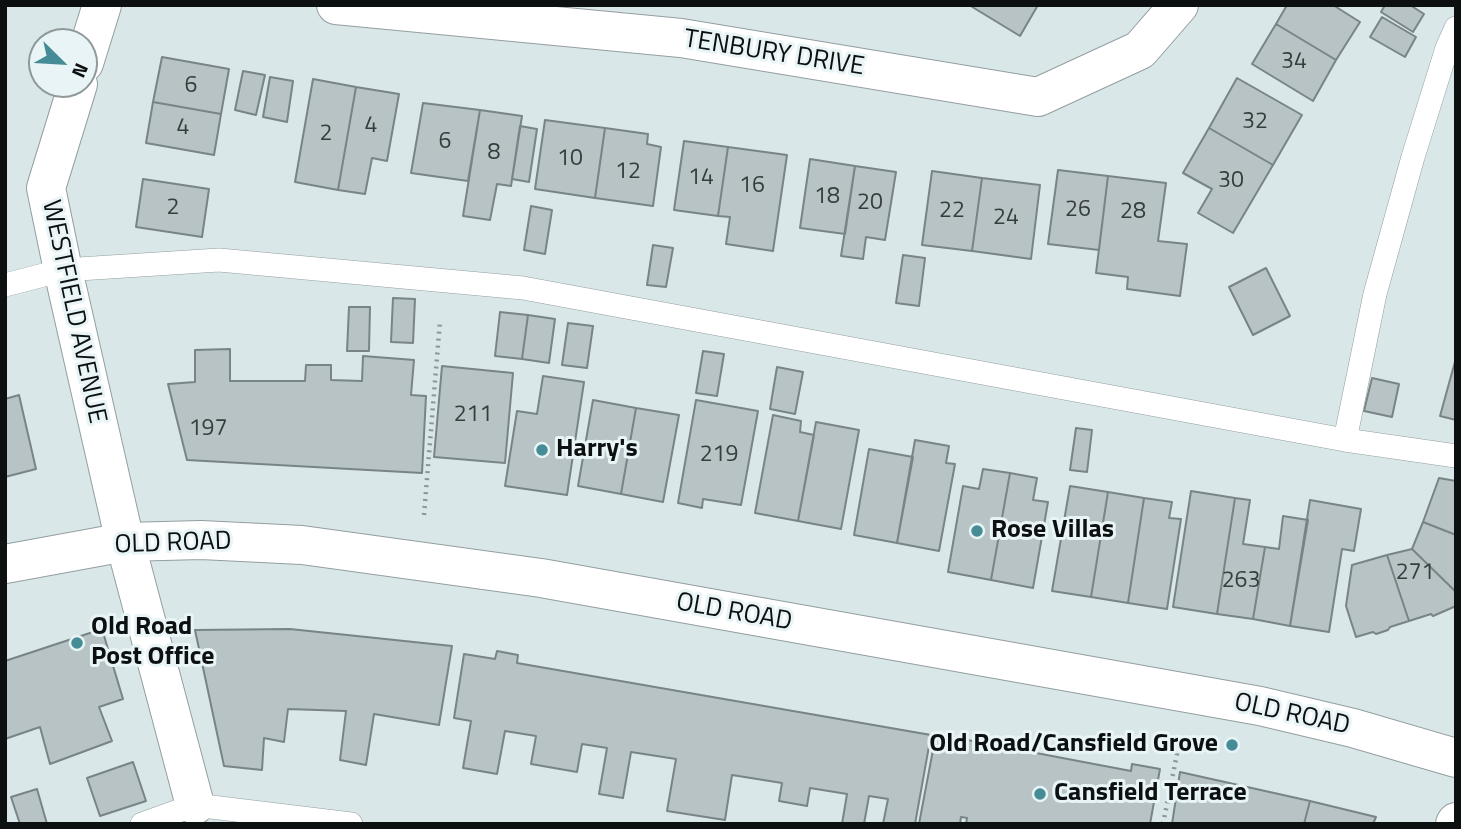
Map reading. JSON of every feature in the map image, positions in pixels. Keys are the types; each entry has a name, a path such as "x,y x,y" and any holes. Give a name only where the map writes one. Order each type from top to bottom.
{"street":[{"path":"95,28 102,5"},
{"name":"TENBURY DRIVE","path":"336,5 684,22 1038,97 1140,50 1180,5"},
{"name":"WESTFIELD AVENUE","path":"74,98 46,188 125,541 195,805"},
{"name":"OLD ROAD","path":"5,564 125,541 201,540 302,545 554,581 1260,706 1353,728 1456,758"}],"lane":[{"path":"1345,440 1375,294 1413,157 1447,48 1456,28"},
{"path":"5,285 63,270 219,260 523,288 1345,440 1456,456"},
{"path":"142,824 195,805 351,824"}],"path":[{"path":"420,561 444,280"},
{"path":"1163,824 1189,694"}],"building":[{"path":"969,5 1038,5 1020,36"},
{"path":"1287,5 1333,5 1360,22 1336,60 1276,24"},
{"path":"1385,5 1410,5 1424,14 1413,32 1381,12"},
{"path":"1382,17 1416,37 1405,57 1370,37"},
{"path":"1276,24 1336,60 1313,101 1252,64"},
{"path":"162,57 229,69 221,114 153,102"},
{"path":"243,71 265,75 256,115 235,110"},
{"path":"270,77 293,81 287,122 263,117"},
{"path":"1237,78 1302,115 1273,165 1209,128"},
{"path":"313,79 356,87 338,190 295,182"},
{"path":"356,87 399,94 387,161 372,158 365,194 338,190"},
{"path":"153,102 221,114 214,155 146,143"},
{"path":"423,103 480,110 468,181 411,173"},
{"path":"480,110 522,116 511,186 497,184 490,220 463,216"},
{"path":"545,120 605,128 595,198 535,189"},
{"path":"520,126 537,129 529,182 512,179"},
{"path":"605,128 648,134 647,144 661,147 653,206 595,198"},
{"path":"1209,128 1273,165 1233,233 1198,213 1212,189 1183,173"},
{"path":"684,141 728,147 718,216 674,210"},
{"path":"728,147 787,155 773,251 726,244 730,217 718,216"},
{"path":"810,159 855,166 845,234 800,228"},
{"path":"855,166 896,172 885,240 866,237 863,259 841,256"},
{"path":"1058,170 1108,176 1099,250 1048,244"},
{"path":"932,171 982,178 972,251 922,245"},
{"path":"1108,176 1166,183 1158,241 1187,244 1180,296 1127,289 1128,277 1096,273"},
{"path":"982,178 1040,185 1031,259 972,251"},
{"path":"143,179 209,189 202,237 136,227"},
{"path":"531,206 552,210 545,254 524,250"},
{"path":"653,245 673,248 666,287 647,285"},
{"path":"903,255 925,258 919,306 896,303"},
{"path":"1266,268 1290,316 1253,335 1229,287"},
{"path":"393,298 415,299 413,343 391,342"},
{"path":"349,307 370,307 369,351 347,351"},
{"path":"500,312 528,315 522,359 495,356"},
{"path":"528,315 555,319 549,363 522,359"},
{"path":"568,323 593,326 587,368 562,365"},
{"path":"230,349 230,381 305,381 306,365 331,365 331,380 362,381 363,356 414,360 411,395 426,396 422,473 187,460 168,384 195,382 195,350"},
{"path":"703,351 724,354 717,396 696,393"},
{"path":"1456,358 1456,420 1440,416"},
{"path":"442,366 513,373 505,463 434,457"},
{"path":"777,367 803,372 795,414 770,409"},
{"name":"Harry's","path":"543,376 584,382 567,495 505,486 517,411 537,414"},
{"path":"1372,378 1399,384 1392,417 1364,411"},
{"path":"19,395 36,469 5,477 5,399"},
{"path":"593,400 636,408 621,494 578,486"},
{"path":"696,400 758,411 741,505 703,499 702,508 678,503"},
{"path":"636,408 679,415 663,502 621,494"},
{"path":"773,415 801,421 800,432 814,435 798,521 755,513"},
{"path":"816,422 859,430 841,529 798,521"},
{"path":"1076,428 1092,430 1087,472 1070,470"},
{"path":"915,440 949,446 946,463 955,464 939,551 897,543"},
{"path":"869,449 913,457 897,543 854,535"},
{"name":"Rose Villas","path":"983,469 1010,473 991,580 948,572 963,486 979,489"},
{"name":"Rose Villas","path":"1010,473 1037,478 1033,500 1048,502 1033,588 991,580"},
{"path":"1439,478 1456,481 1456,535 1423,522"},
{"path":"1070,486 1108,492 1091,597 1052,591"},
{"path":"1191,491 1235,498 1217,614 1173,607"},
{"path":"1108,492 1144,498 1128,603 1091,597"},
{"path":"1144,498 1172,502 1169,518 1181,519 1167,609 1128,603"},
{"path":"1235,498 1250,500 1243,544 1265,547 1253,619 1217,614"},
{"path":"1310,500 1361,509 1354,551 1342,549 1329,632 1290,626"},
{"path":"1283,516 1308,520 1290,626 1253,619 1265,547 1279,549"},
{"path":"1423,522 1456,535 1456,592 1412,549"},
{"path":"1412,549 1456,592 1456,606 1433,616 1431,614 1409,621 1387,555"},
{"path":"1387,555 1409,621 1376,634 1373,632 1356,637 1346,606 1352,565"},
{"path":"102,629 123,699 99,707 112,741 50,764 40,727 5,739 5,661"},
{"path":"290,629 452,646 439,725 374,714 366,765 340,760 346,711 288,709 284,742 264,738 262,770 224,766 195,630"},
{"path":"497,651 518,655 517,663 931,735 915,824 883,824 888,799 869,796 864,824 842,824 847,794 810,788 807,806 779,801 782,783 732,775 725,820 667,811 676,759 631,752 623,798 599,794 607,748 582,744 577,772 531,764 536,736 505,731 497,774 463,768 471,721 454,718 464,654 495,659"},
{"name":"Cansfield Terrace","path":"936,734 1131,771 1132,764 1160,769 1150,824 966,824 967,818 961,817 960,824 919,824"},
{"path":"133,762 146,801 100,816 87,778"},
{"path":"1180,772 1310,801 1304,824 1172,824"},
{"path":"37,789 47,824 20,824 11,797"},
{"path":"1310,801 1376,817 1373,824 1304,824"}],"place":[{"name":"Harry's","path":"542,450"},
{"name":"Rose Villas","path":"977,531"},
{"name":"Old Road Post Office","path":"77,643"},
{"name":"Old Road/Cansfield Grove","path":"1232,745"},
{"name":"Cansfield Terrace","path":"1040,794"}]}
